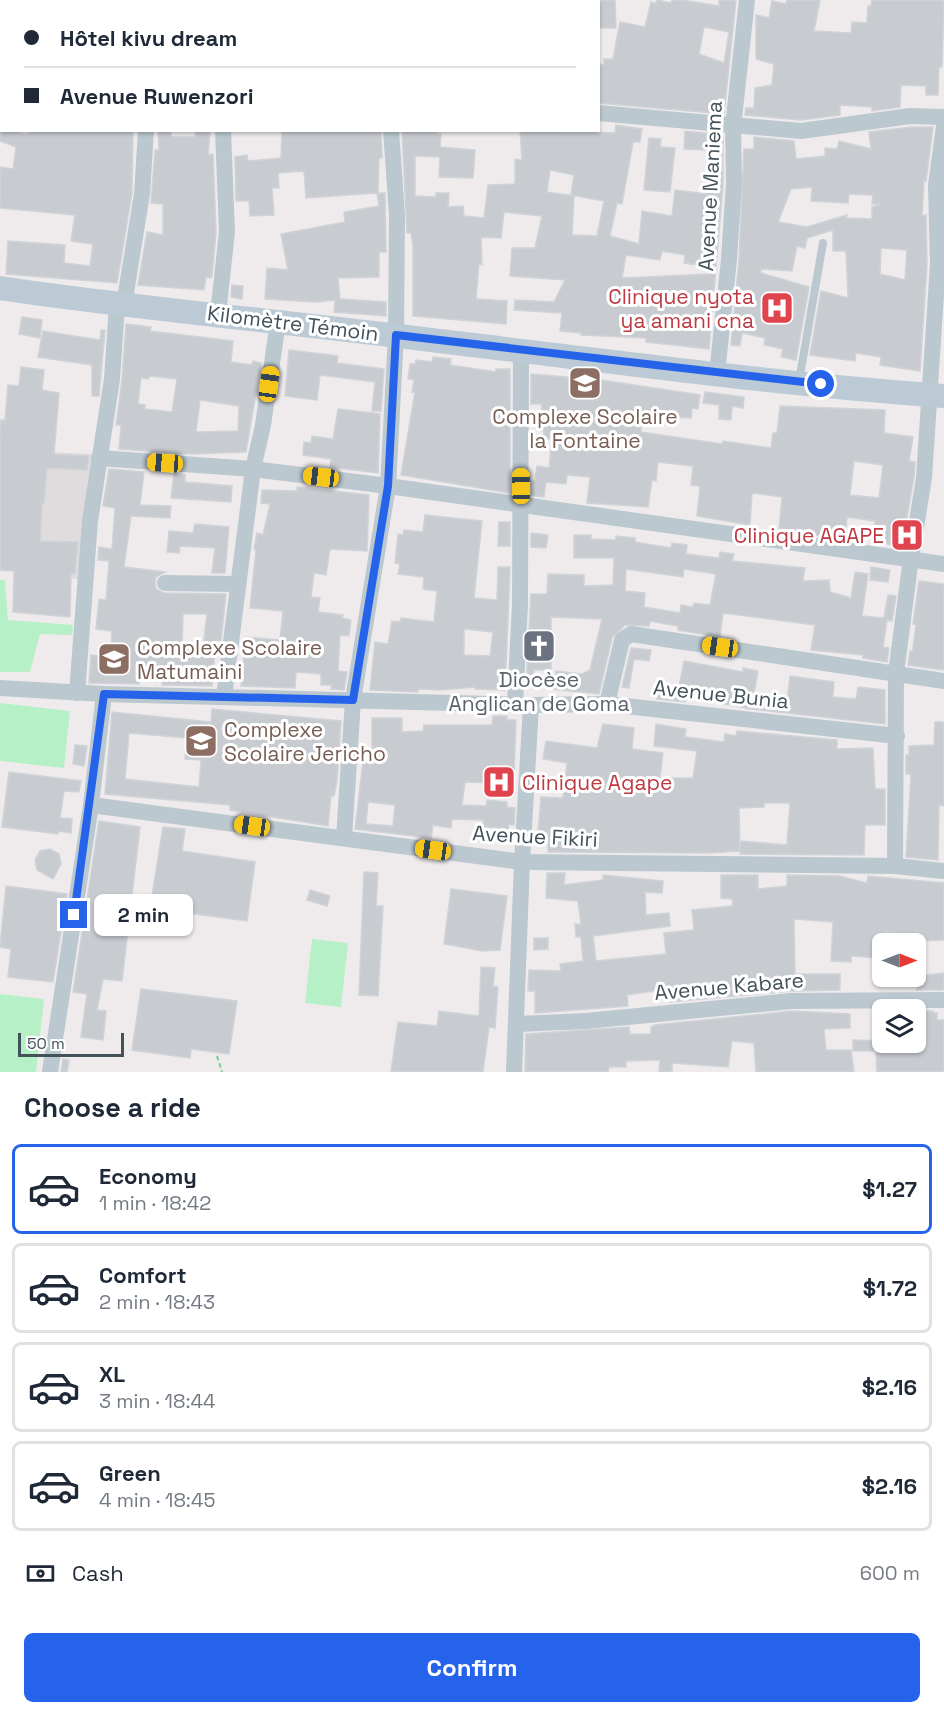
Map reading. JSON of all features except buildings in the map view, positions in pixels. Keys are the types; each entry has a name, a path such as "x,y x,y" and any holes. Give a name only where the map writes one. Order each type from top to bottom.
{"main road":[{"name":"Kilomètre Témoin","path":"0,288 120,305 218,314 717,374 937,396"}],"street":[{"name":"Avenue Maniema","path":"717,374 734,183 733,127 747,0"},
{"path":"600,112 733,127 818,131 890,118 944,117"},
{"path":"895,866 896,673 910,558 937,396 941,264 940,184 944,126"},
{"path":"77,693 90,521 112,379 120,305 142,194 146,132"},
{"path":"218,314 227,232 223,132"},
{"path":"344,838 353,700 388,486 396,335 397,215 391,132"},
{"path":"224,697 253,469 263,425 279,322"},
{"path":"514,1072 518,1024 522,862 521,351"},
{"path":"99,458 253,469 944,564"},
{"path":"165,583 238,584"},
{"path":"607,704 622,640 632,634 944,681"},
{"name":"Avenue Bunia","path":"0,688 104,694 523,705 607,704 897,736"},
{"path":"50,1072 91,805 104,694"},
{"name":"Avenue Fikiri","path":"91,805 522,862 895,866 944,871"},
{"name":"Avenue Kabare","path":"518,1024 586,1022 792,1001 944,1000"}],"lane":[{"path":"799,382 823,243"}],"path":[{"path":"217,1056 222,1072"}],"shaded area":[{"path":"23,451 92,454 82,579 17,577"}],"green space":[{"path":"0,580 5,580 8,620 73,625 72,635 40,634 30,672 0,672"},
{"path":"0,703 70,711 64,768 0,761"},
{"path":"312,939 348,943 341,1007 305,1003"},
{"path":"0,994 44,999 36,1072 0,1072"}],"place":[{"name":"Clinique nyota ya amani cna","path":"777,308"},
{"name":"Complexe Scolaire la Fontaine","path":"585,383"},
{"name":"Clinique AGAPE","path":"907,535"},
{"name":"Diocèse Anglican de Goma","path":"539,646"},
{"name":"Complexe Scolaire Matumaini","path":"114,659"},
{"name":"Complexe Scolaire Jericho","path":"201,741"},
{"name":"Clinique Agape","path":"499,782"}],"route":[{"path":"74,915 91,805 104,694 353,700 388,486 396,335 717,374 821,384"}]}
